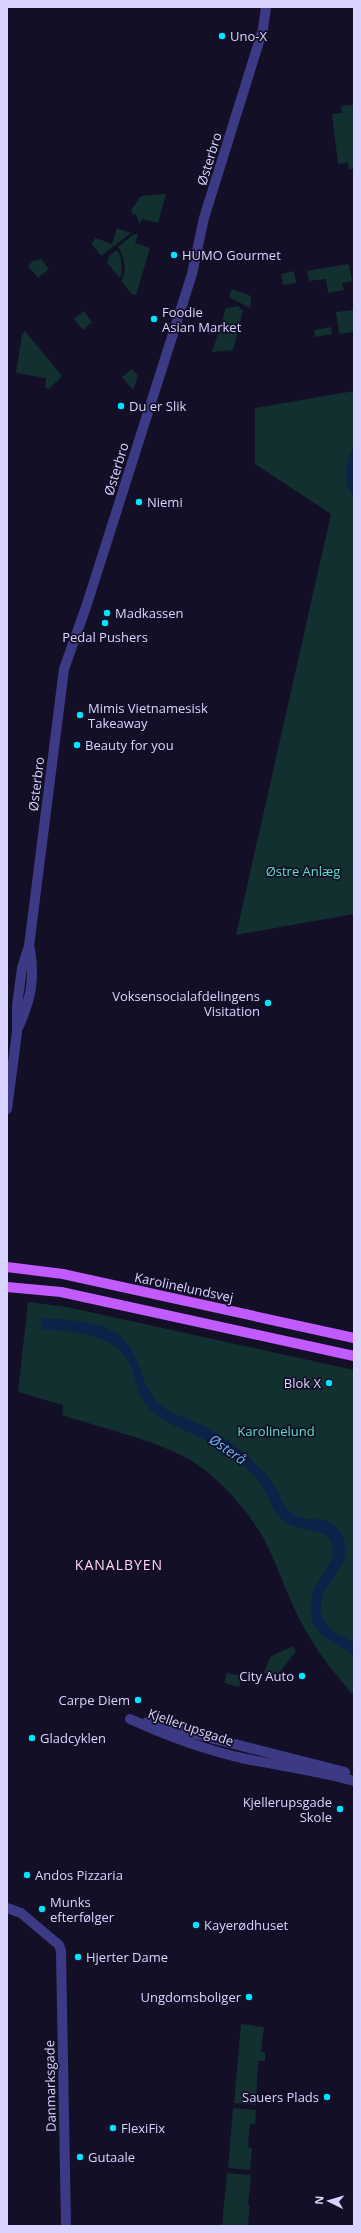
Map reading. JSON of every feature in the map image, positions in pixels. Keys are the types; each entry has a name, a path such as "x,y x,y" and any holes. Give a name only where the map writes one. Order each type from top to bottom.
{"main road":[{"name":"Karolinelundsvej","path":"7,1267 63,1274 354,1338"},
{"path":"7,1287 61,1292 354,1356"}],"street":[{"name":"Østerbro","path":"7,1109 17,1032 29,1002 33,970 29,946 64,669 85,610 190,280 204,218 261,35 266,8"},
{"name":"Kjellerupsgade","path":"354,1775 209,1736 130,1719 162,1733 196,1745 246,1759 267,1762 354,1781"},
{"name":"Danmarksgade","path":"7,1908 21,1913 59,1945 61,1951 66,2226"}],"green space":[{"path":"354,105 354,169 349,170 348,163 338,164 332,114 342,113 341,106"},
{"path":"166,194 158,223 142,219 140,224 136,214 133,215 131,210 141,196"},
{"path":"117,228 131,233 101,256 91,243 96,238 112,244"},
{"path":"134,234 138,235 135,243 150,248 136,295 133,295 121,281 125,268 122,255 118,247"},
{"path":"117,250 121,258 122,275 119,277 107,263 109,256"},
{"path":"41,259 49,269 38,278 28,266 33,261"},
{"path":"349,264 352,281 342,283 344,290 328,293 326,279 309,281 307,271"},
{"path":"294,271 296,283 283,285 281,274"},
{"path":"232,289 251,296 250,308 229,297"},
{"path":"240,306 239,309 243,310 233,350 212,352 226,308"},
{"path":"354,310 354,332 339,334 336,312"},
{"path":"84,311 92,322 83,330 74,319"},
{"path":"331,327 332,334 315,337 314,330"},
{"path":"25,331 62,376 49,389 45,388 46,378 16,373 22,334"},
{"path":"132,369 138,376 133,390 122,377"},
{"name":"Østre Anlæg","path":"354,391 354,914 236,935 331,514 255,464 255,408"},
{"name":"Karolinelund","path":"28,1302 67,1307 354,1370 354,1696 323,1658 307,1633 261,1534 234,1498 212,1476 190,1460 161,1446 62,1415 63,1405 18,1392"},
{"path":"293,1646 296,1651 277,1676 264,1673 270,1657"},
{"path":"227,1673 242,1676 239,1687 224,1683"},
{"path":"241,2024 264,2027 261,2052 265,2052 265,2061 258,2061 256,2105 234,2103"},
{"path":"233,2108 256,2110 255,2124 250,2124 248,2147 252,2148 250,2170 228,2168"},
{"path":"227,2173 251,2175 248,2205 250,2205 248,2226 222,2226"}],"water":[{"path":"354,446 354,497 348,485 346,472"},
{"name":"Østerå","path":"42,1318 90,1323 99,1325 116,1333 130,1348 146,1385 157,1402 172,1413 208,1428 241,1450 273,1483 284,1505 293,1514 306,1519 325,1520 336,1527 341,1534 345,1547 344,1558 340,1569 327,1587 322,1598 321,1609 325,1622 328,1626 334,1632 354,1644 354,1658 316,1629 310,1608 312,1595 332,1557 332,1547 328,1536 285,1522 275,1512 261,1484 238,1461 208,1441 171,1424 154,1413 147,1406 141,1396 130,1364 124,1354 115,1346 104,1340 78,1333 41,1329"}],"place":[{"name":"Uno-X","path":"222,36"},
{"name":"HUMO Gourmet","path":"174,255"},
{"name":"Foodie Asian Market","path":"154,319"},
{"name":"Du er Slik","path":"121,406"},
{"name":"Niemi","path":"139,502"},
{"name":"Madkassen","path":"107,613"},
{"name":"Pedal Pushers","path":"105,623"},
{"name":"Mimis Vietnamesisk Takeaway","path":"80,715"},
{"name":"Beauty for you","path":"77,745"},
{"name":"Voksensocialafdelingens Visitation","path":"268,1003"},
{"name":"Blok X","path":"329,1383"},
{"name":"City Auto","path":"302,1676"},
{"name":"Carpe Diem","path":"138,1700"},
{"name":"Gladcyklen","path":"32,1738"},
{"name":"Kjellerupsgade Skole","path":"340,1809"},
{"name":"Andos Pizzaria","path":"27,1875"},
{"name":"Munks efterfølger","path":"42,1909"},
{"name":"Kayerødhuset","path":"196,1925"},
{"name":"Hjerter Dame","path":"78,1957"},
{"name":"Ungdomsboliger","path":"249,1997"},
{"name":"Sauers Plads","path":"327,2097"},
{"name":"FlexiFix","path":"113,2128"},
{"name":"Gutaale","path":"80,2157"}],"district":[{"name":"KANALBYEN","path":"119,1564"}]}
